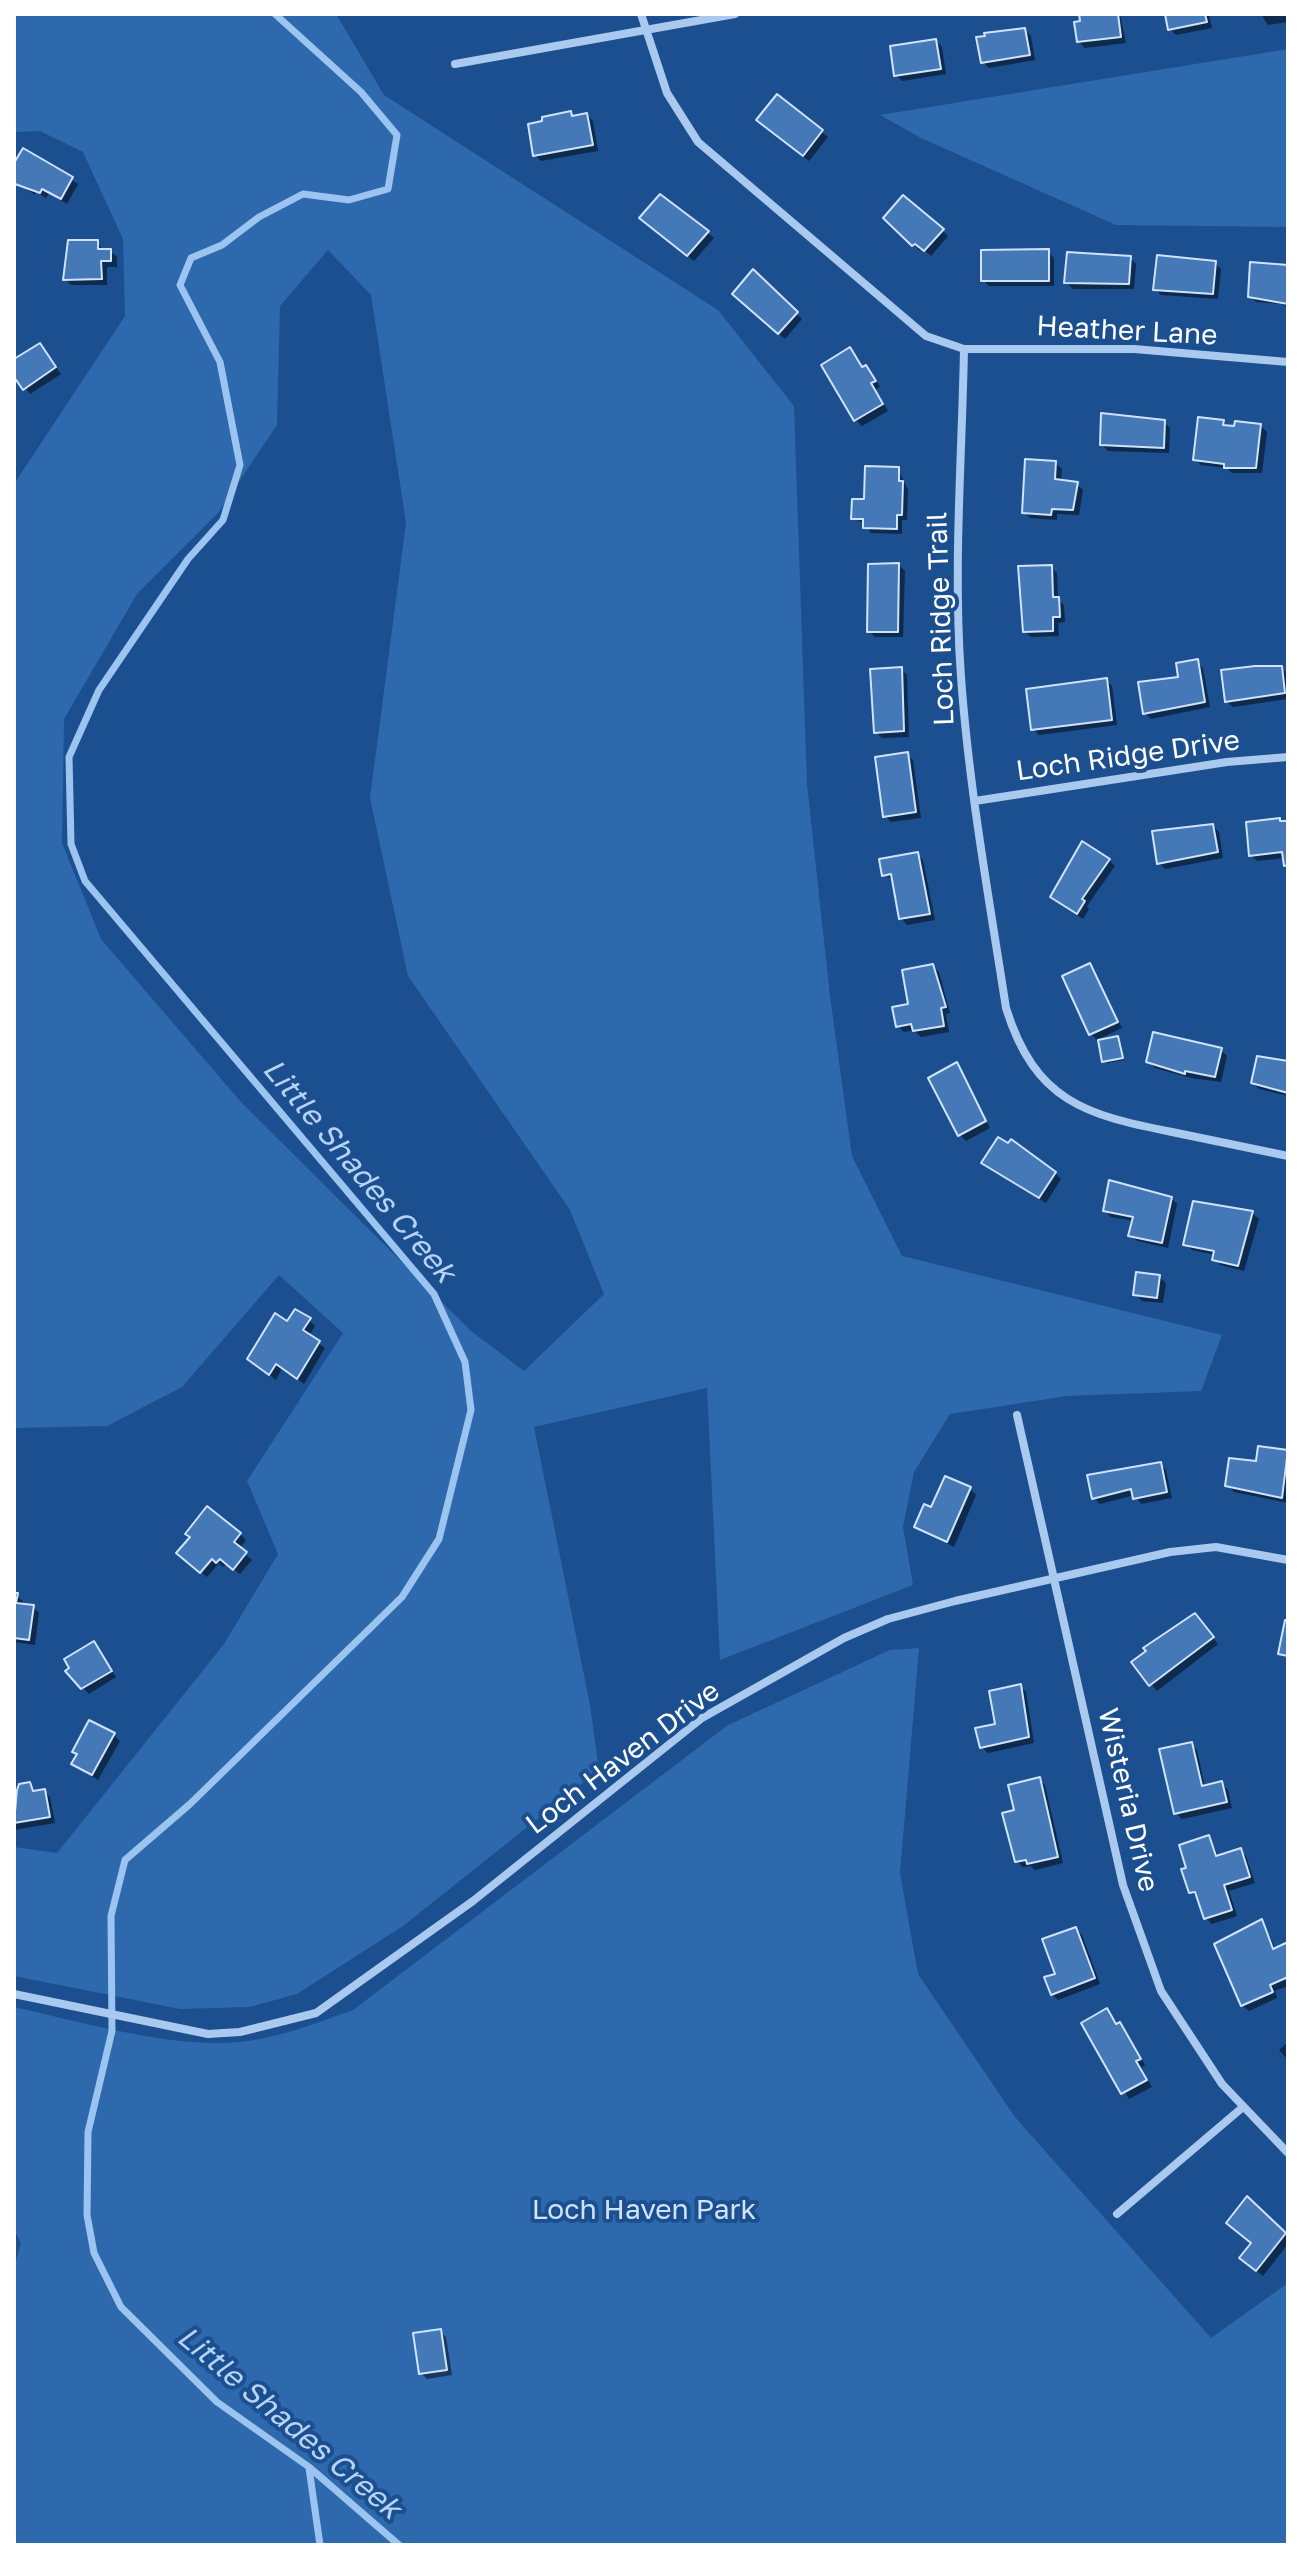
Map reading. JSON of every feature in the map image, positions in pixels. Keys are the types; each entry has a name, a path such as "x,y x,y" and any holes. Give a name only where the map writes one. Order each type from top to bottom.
{"street":[{"path":"641,14 667,93 698,142 926,336 964,349"},
{"path":"455,64 735,14"},
{"name":"Heather Lane","path":"964,349 1134,349 1288,362"},
{"name":"Loch Ridge Trail","path":"964,349 957,605 962,688 975,801 1006,1008 1027,1060 1060,1094 1100,1117 1288,1156"},
{"name":"Loch Ridge Drive","path":"975,801 1227,762 1288,757"},
{"name":"Wisteria Drive","path":"1017,1415 1123,1885 1161,1991 1222,2084 1288,2153"},
{"name":"Loch Haven Drive","path":"14,1994 208,2034 240,2032 316,2013 473,1901 702,1718 844,1638 888,1619 1194,1548 1231,1549 1288,1560"},
{"path":"1117,2214 1243,2107"}],"green space":[{"path":"14,14 336,14 384,95 718,310 794,406 807,784 830,996 852,1156 902,1256 1222,1335 1201,1391 1067,1396 950,1414 914,1472 903,1527 913,1585 720,1660 707,1388 534,1427 590,1705 599,1770 403,1926 297,1994 250,2007 180,2009 14,1976 14,1847 57,1853 224,1644 278,1554 247,1481 343,1333 279,1275 182,1387 107,1426 14,1428 14,484 125,316 123,239 83,152 40,131 14,132","holes":["328,250 371,295 406,523 370,798 408,976 570,1210 604,1294 524,1371 471,1331 241,1102 101,939 62,843 64,719 137,594 218,513 277,425 280,306"]},
{"path":"1288,49 1288,227 1116,225 921,138 880,115"},
{"name":"Loch Haven Park","path":"919,1648 900,1873 918,1974 1015,2117 1211,2338 1288,2283 1288,2545 14,2545 14,2267 21,2243 14,2230 14,2007 144,2036 221,2043 271,2037 353,2010 728,1725 890,1650"}],"building":[{"path":"1079,14 1118,14 1121,37 1077,42 1074,22 1080,21"},
{"path":"1165,14 1205,14 1207,22 1168,30"},
{"path":"1025,28 1030,55 981,63 976,37 985,36 984,33"},
{"path":"936,39 941,69 894,76 890,46"},
{"path":"777,94 823,130 803,156 756,120"},
{"path":"571,111 572,116 587,113 593,145 533,156 528,124 542,121 542,117"},
{"path":"23,148 73,177 61,199 42,189 40,193 15,184 14,163"},
{"path":"660,194 709,231 687,256 639,218"},
{"path":"903,195 944,229 924,251 915,244 912,246 883,218"},
{"path":"68,240 98,240 98,249 111,249 111,261 101,261 102,279 63,280"},
{"path":"1049,249 1049,281 981,281 981,250"},
{"path":"1067,252 1131,256 1129,284 1064,283"},
{"path":"1157,255 1216,261 1213,294 1153,290"},
{"path":"1250,262 1288,265 1288,304 1248,297"},
{"path":"753,269 798,312 778,334 732,294"},
{"path":"40,343 56,367 23,390 14,377 14,359"},
{"path":"850,347 862,367 866,365 876,381 871,383 883,404 854,421 821,365"},
{"path":"1101,413 1165,420 1164,448 1100,445"},
{"path":"1198,417 1224,420 1223,425 1234,426 1235,421 1261,424 1256,468 1224,468 1224,464 1193,460"},
{"path":"1025,459 1056,461 1055,479 1078,482 1073,510 1052,509 1051,515 1022,513"},
{"path":"865,466 899,467 899,481 903,481 902,515 897,515 897,529 863,528 863,519 851,519 852,499 864,499"},
{"path":"899,563 898,632 867,632 868,564"},
{"path":"1052,565 1053,597 1059,597 1060,617 1053,617 1053,631 1023,632 1018,566"},
{"path":"1198,659 1205,702 1143,714 1138,682 1178,677 1176,663"},
{"path":"1282,666 1285,693 1225,702 1221,670"},
{"path":"902,667 904,731 874,733 870,669"},
{"path":"1107,678 1112,720 1031,730 1026,689"},
{"path":"908,752 916,812 883,817 875,757"},
{"path":"1280,818 1280,821 1288,821 1288,865 1284,866 1282,852 1249,856 1246,822"},
{"path":"1213,824 1218,852 1157,864 1152,831"},
{"path":"1082,841 1110,859 1082,899 1085,901 1077,914 1050,897"},
{"path":"918,852 930,914 899,919 891,874 882,876 879,859"},
{"path":"1090,963 1118,1022 1089,1035 1062,976"},
{"path":"933,964 946,1007 941,1008 944,1026 913,1031 911,1024 896,1027 892,1007 908,1004 902,970"},
{"path":"1153,1032 1222,1048 1215,1077 1185,1071 1185,1074 1146,1062"},
{"path":"1118,1036 1123,1058 1102,1062 1098,1040"},
{"path":"1257,1056 1288,1061 1288,1093 1251,1083"},
{"path":"957,1062 986,1121 958,1136 928,1078"},
{"path":"998,1137 1008,1143 1011,1139 1056,1172 1039,1198 981,1163"},
{"path":"1109,1180 1172,1197 1162,1243 1128,1236 1133,1217 1103,1211"},
{"path":"1193,1201 1253,1211 1238,1266 1212,1260 1214,1251 1183,1245"},
{"path":"1136,1272 1160,1275 1157,1298 1133,1295"},
{"path":"295,1309 311,1318 303,1330 320,1341 297,1379 276,1364 269,1375 247,1359 275,1313 287,1321"},
{"path":"1258,1446 1288,1450 1282,1498 1225,1486 1229,1458 1256,1461"},
{"path":"1161,1462 1167,1492 1133,1499 1131,1489 1092,1499 1087,1475"},
{"path":"945,1476 971,1487 947,1542 914,1527 924,1504 931,1507"},
{"path":"207,1506 241,1533 234,1542 247,1552 233,1570 220,1559 216,1563 212,1559 200,1573 176,1553 190,1537 185,1534"},
{"path":"14,1593 18,1593 16,1603 34,1605 29,1640 14,1638"},
{"path":"1195,1613 1214,1637 1149,1686 1131,1662 1146,1651 1143,1648"},
{"path":"1285,1620 1288,1621 1288,1656 1278,1654"},
{"path":"94,1641 112,1671 81,1689 65,1671 69,1668 64,1659"},
{"path":"1021,1684 1029,1737 980,1748 975,1728 995,1724 989,1691"},
{"path":"89,1720 115,1733 92,1775 71,1764 77,1754 72,1752"},
{"path":"1192,1742 1202,1786 1222,1781 1227,1802 1174,1814 1159,1749"},
{"path":"1040,1777 1058,1857 1027,1864 1026,1860 1015,1862 1002,1813 1014,1810 1008,1785"},
{"path":"30,1782 33,1791 45,1789 50,1817 14,1823 19,1784"},
{"path":"1209,1835 1216,1856 1241,1848 1250,1877 1224,1885 1232,1910 1204,1919 1195,1892 1189,1893 1181,1869 1186,1868 1179,1845"},
{"path":"1262,1919 1273,1949 1288,1942 1288,1977 1270,1985 1273,1992 1241,2006 1214,1944"},
{"path":"1076,1927 1095,1978 1051,1995 1044,1977 1055,1974 1042,1939"},
{"path":"1107,2008 1116,2024 1120,2022 1141,2059 1136,2061 1147,2080 1121,2094 1081,2023"},
{"path":"1247,2196 1286,2233 1256,2271 1239,2258 1251,2243 1226,2223"},
{"path":"441,2329 447,2370 419,2374 413,2333"}],"waterway":[{"name":"Little Shades Creek","path":"275,14 361,92 397,135 388,189 349,200 303,194 259,217 222,245 191,258 180,285 220,362 240,465 223,520 188,559 99,690 69,757 71,844 85,881 434,1294 465,1362 471,1410 439,1539 402,1597 190,1804 125,1860 111,1916 112,2031 88,2132 87,2215 94,2253 121,2307 217,2402 309,2467 399,2545"},
{"path":"309,2468 320,2545"}]}
